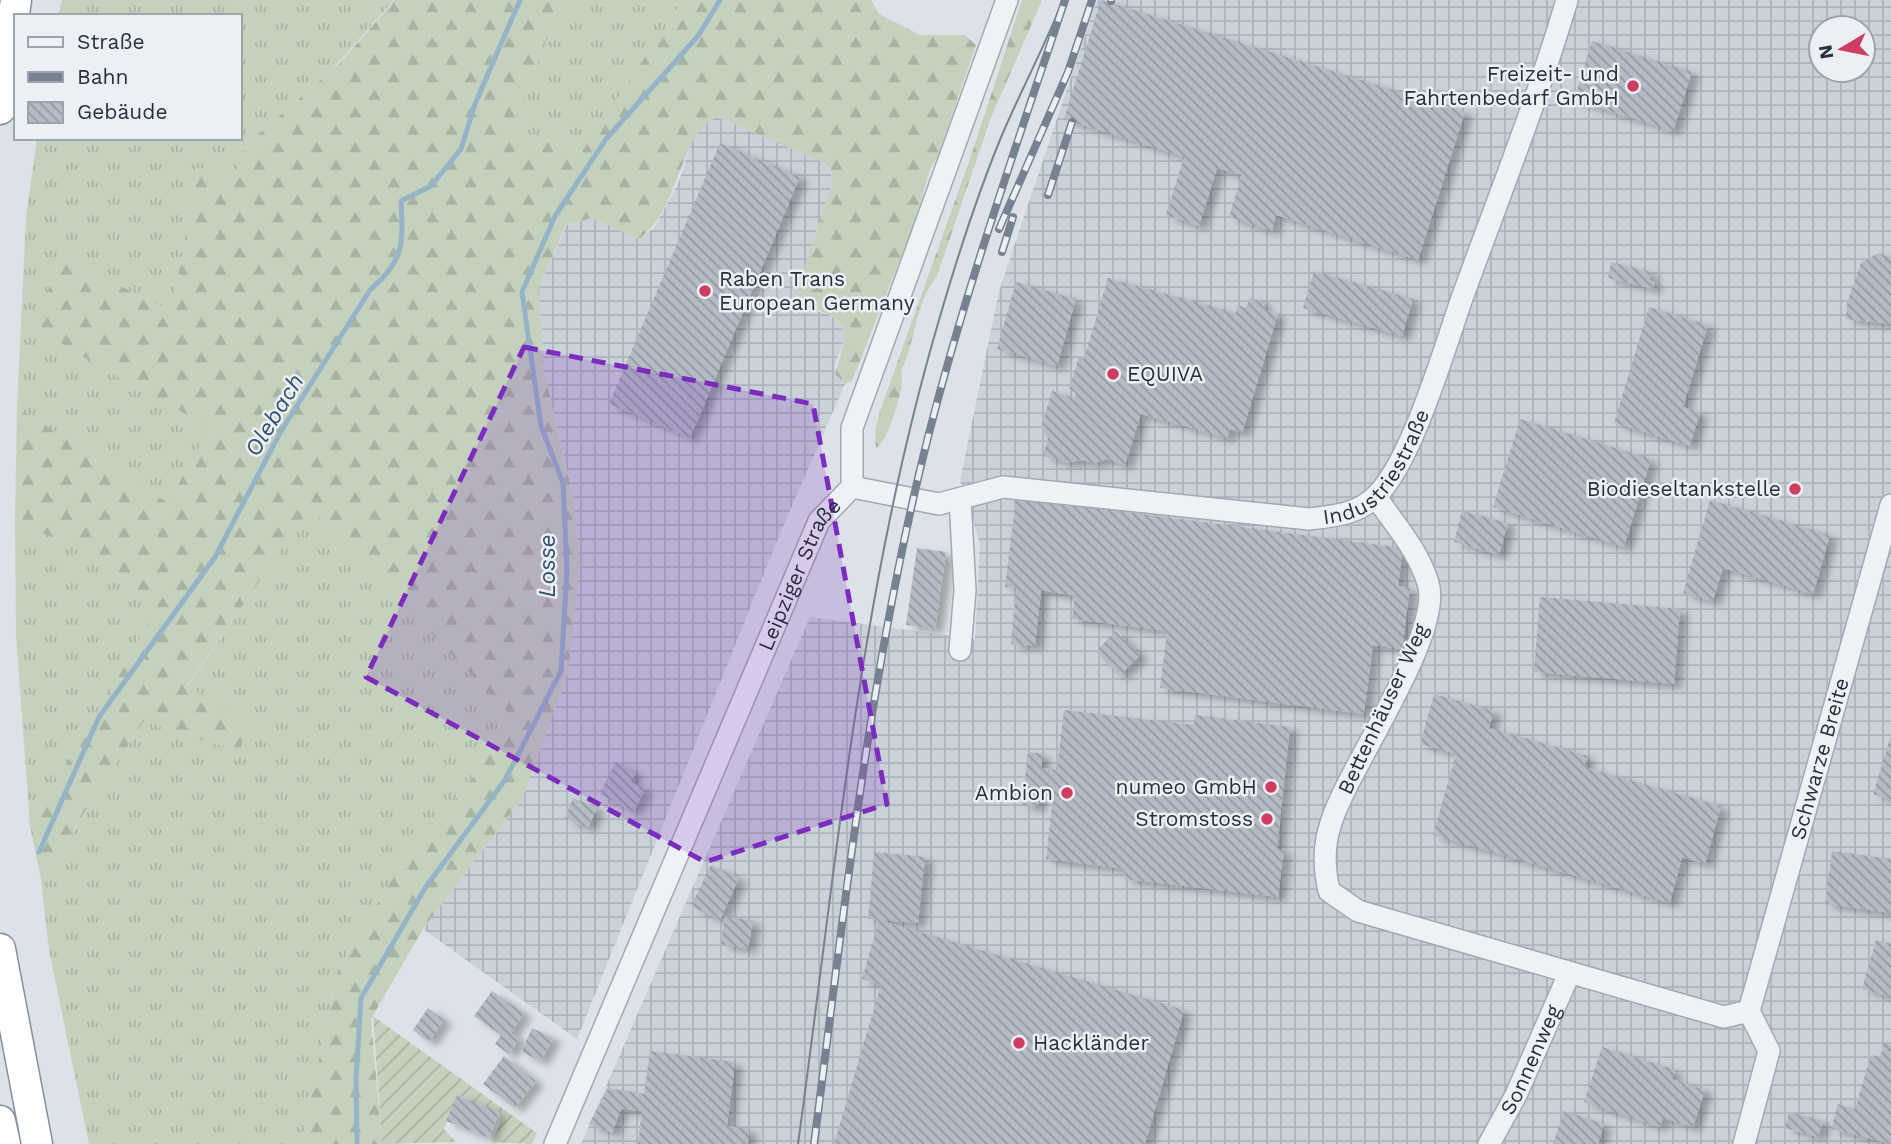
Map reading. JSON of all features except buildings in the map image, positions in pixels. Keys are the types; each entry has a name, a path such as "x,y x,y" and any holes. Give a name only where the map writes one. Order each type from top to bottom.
{"highway":[{"path":"0,110 16,0"},
{"path":"0,949 37,1144"},
{"path":"0,1121 5,1144"}],"street":[{"name":"Leipziger Straße","path":"555,1144 819,521 852,487 852,428 1007,0"},
{"name":"Industriestraße","path":"852,487 940,503 1003,487 1309,519 1350,513 1376,497 1388,482 1409,441 1437,371 1567,0"},
{"name":"Bettenhäuser Weg","path":"1376,497 1411,543 1429,586 1427,611 1418,643 1331,822 1323,865 1329,891 1358,911 1569,974"},
{"path":"960,499 965,590 960,650"},
{"name":"Schwarze Breite","path":"1749,1011 1891,505"},
{"path":"1569,974 1724,1017 1749,1011 1769,1051 1744,1144"},
{"name":"Sonnenweg","path":"1489,1144 1516,1096 1569,974"}],"highlighted area":[{"path":"524,347 813,404 887,804 705,862 366,677"}],"shaded area":[{"path":"1097,0 1891,0 1891,1144 581,1144 810,617 975,639 980,543 960,481 999,291"},
{"path":"717,117 823,162 831,169 832,184 797,290 816,311 830,315 842,325 845,339 834,367 835,374 845,384 781,531 577,1039 423,929 522,799 544,738 580,564 574,501 544,371 539,287 567,225 592,218 639,239 654,228 678,184 691,144 704,123"}],"green space":[{"path":"62,0 394,0 331,71 247,144 236,173 197,169 172,312 60,256 140,390 211,427 168,504 17,407 26,217 37,140 242,140 242,14 58,14"},
{"path":"395,0 575,0 546,41 511,131 582,152 683,0 871,0 879,14 920,35 965,35 976,45 938,156 930,169 914,224 852,381 845,384 835,374 845,339 842,325 830,315 803,304 797,290 832,184 831,169 823,162 717,117 704,127 694,140 664,209 639,239 592,218 566,225 539,287 544,371 574,501 580,564 568,674 522,799 423,929 371,1019 382,1144 301,1144 338,969 393,877 476,773 507,712 310,508 187,686 247,722 240,752 144,721 41,879 30,826 158,607 91,554 15,522 17,407 168,503 210,427 140,390 35,328 60,255 172,312 197,168 236,173 247,144 339,64"},
{"path":"575,0 683,0 583,152 511,131 546,41"},
{"path":"1022,0 1042,0 990,120 937,276 924,298 901,371 901,388 895,412 886,435 876,448 875,431 880,411 971,156"},
{"path":"310,507 507,712 476,773 393,877 338,969 301,1144 89,1144 49,950 41,879 144,721 240,751 246,722 187,687"},
{"path":"15,522 91,554 159,607 30,826 16,635"},
{"path":"373,1016 537,1133 532,1144 492,1142 501,1120 499,1112 457,1095 444,1129 456,1142 382,1144"}],"waterway":[{"name":"Olebach","path":"39,852 99,717 215,557 281,431 370,290 396,260 401,240 401,201 431,186 461,149 475,104 520,0"},
{"name":"Losse","path":"357,1144 356,1079 361,998 425,888 505,780 561,671 567,570 563,483 541,426 522,292 555,216 606,139 698,36 720,0"}],"tram line":[{"path":"798,1144 853,729 889,523 912,421 946,297 976,204 1002,135 1063,0"}],"railway":[{"path":"814,1144 846,892 871,724 919,474 987,235 1065,0"},
{"path":"999,229 1068,72 1092,0"},
{"path":"1048,195 1072,122"},
{"path":"1002,252 1013,217"}],"place":[{"name":"Freizeit- und Fahrtenbedarf GmbH","path":"1633,86"},
{"name":"Raben Trans European Germany","path":"705,291"},
{"name":"EQUIVA","path":"1113,374"},
{"name":"Biodieseltankstelle","path":"1795,489"},
{"name":"numeo GmbH","path":"1271,787"},
{"name":"Ambion","path":"1067,793"},
{"name":"Stromstoss","path":"1267,819"},
{"name":"Hackländer","path":"1019,1043"}]}
